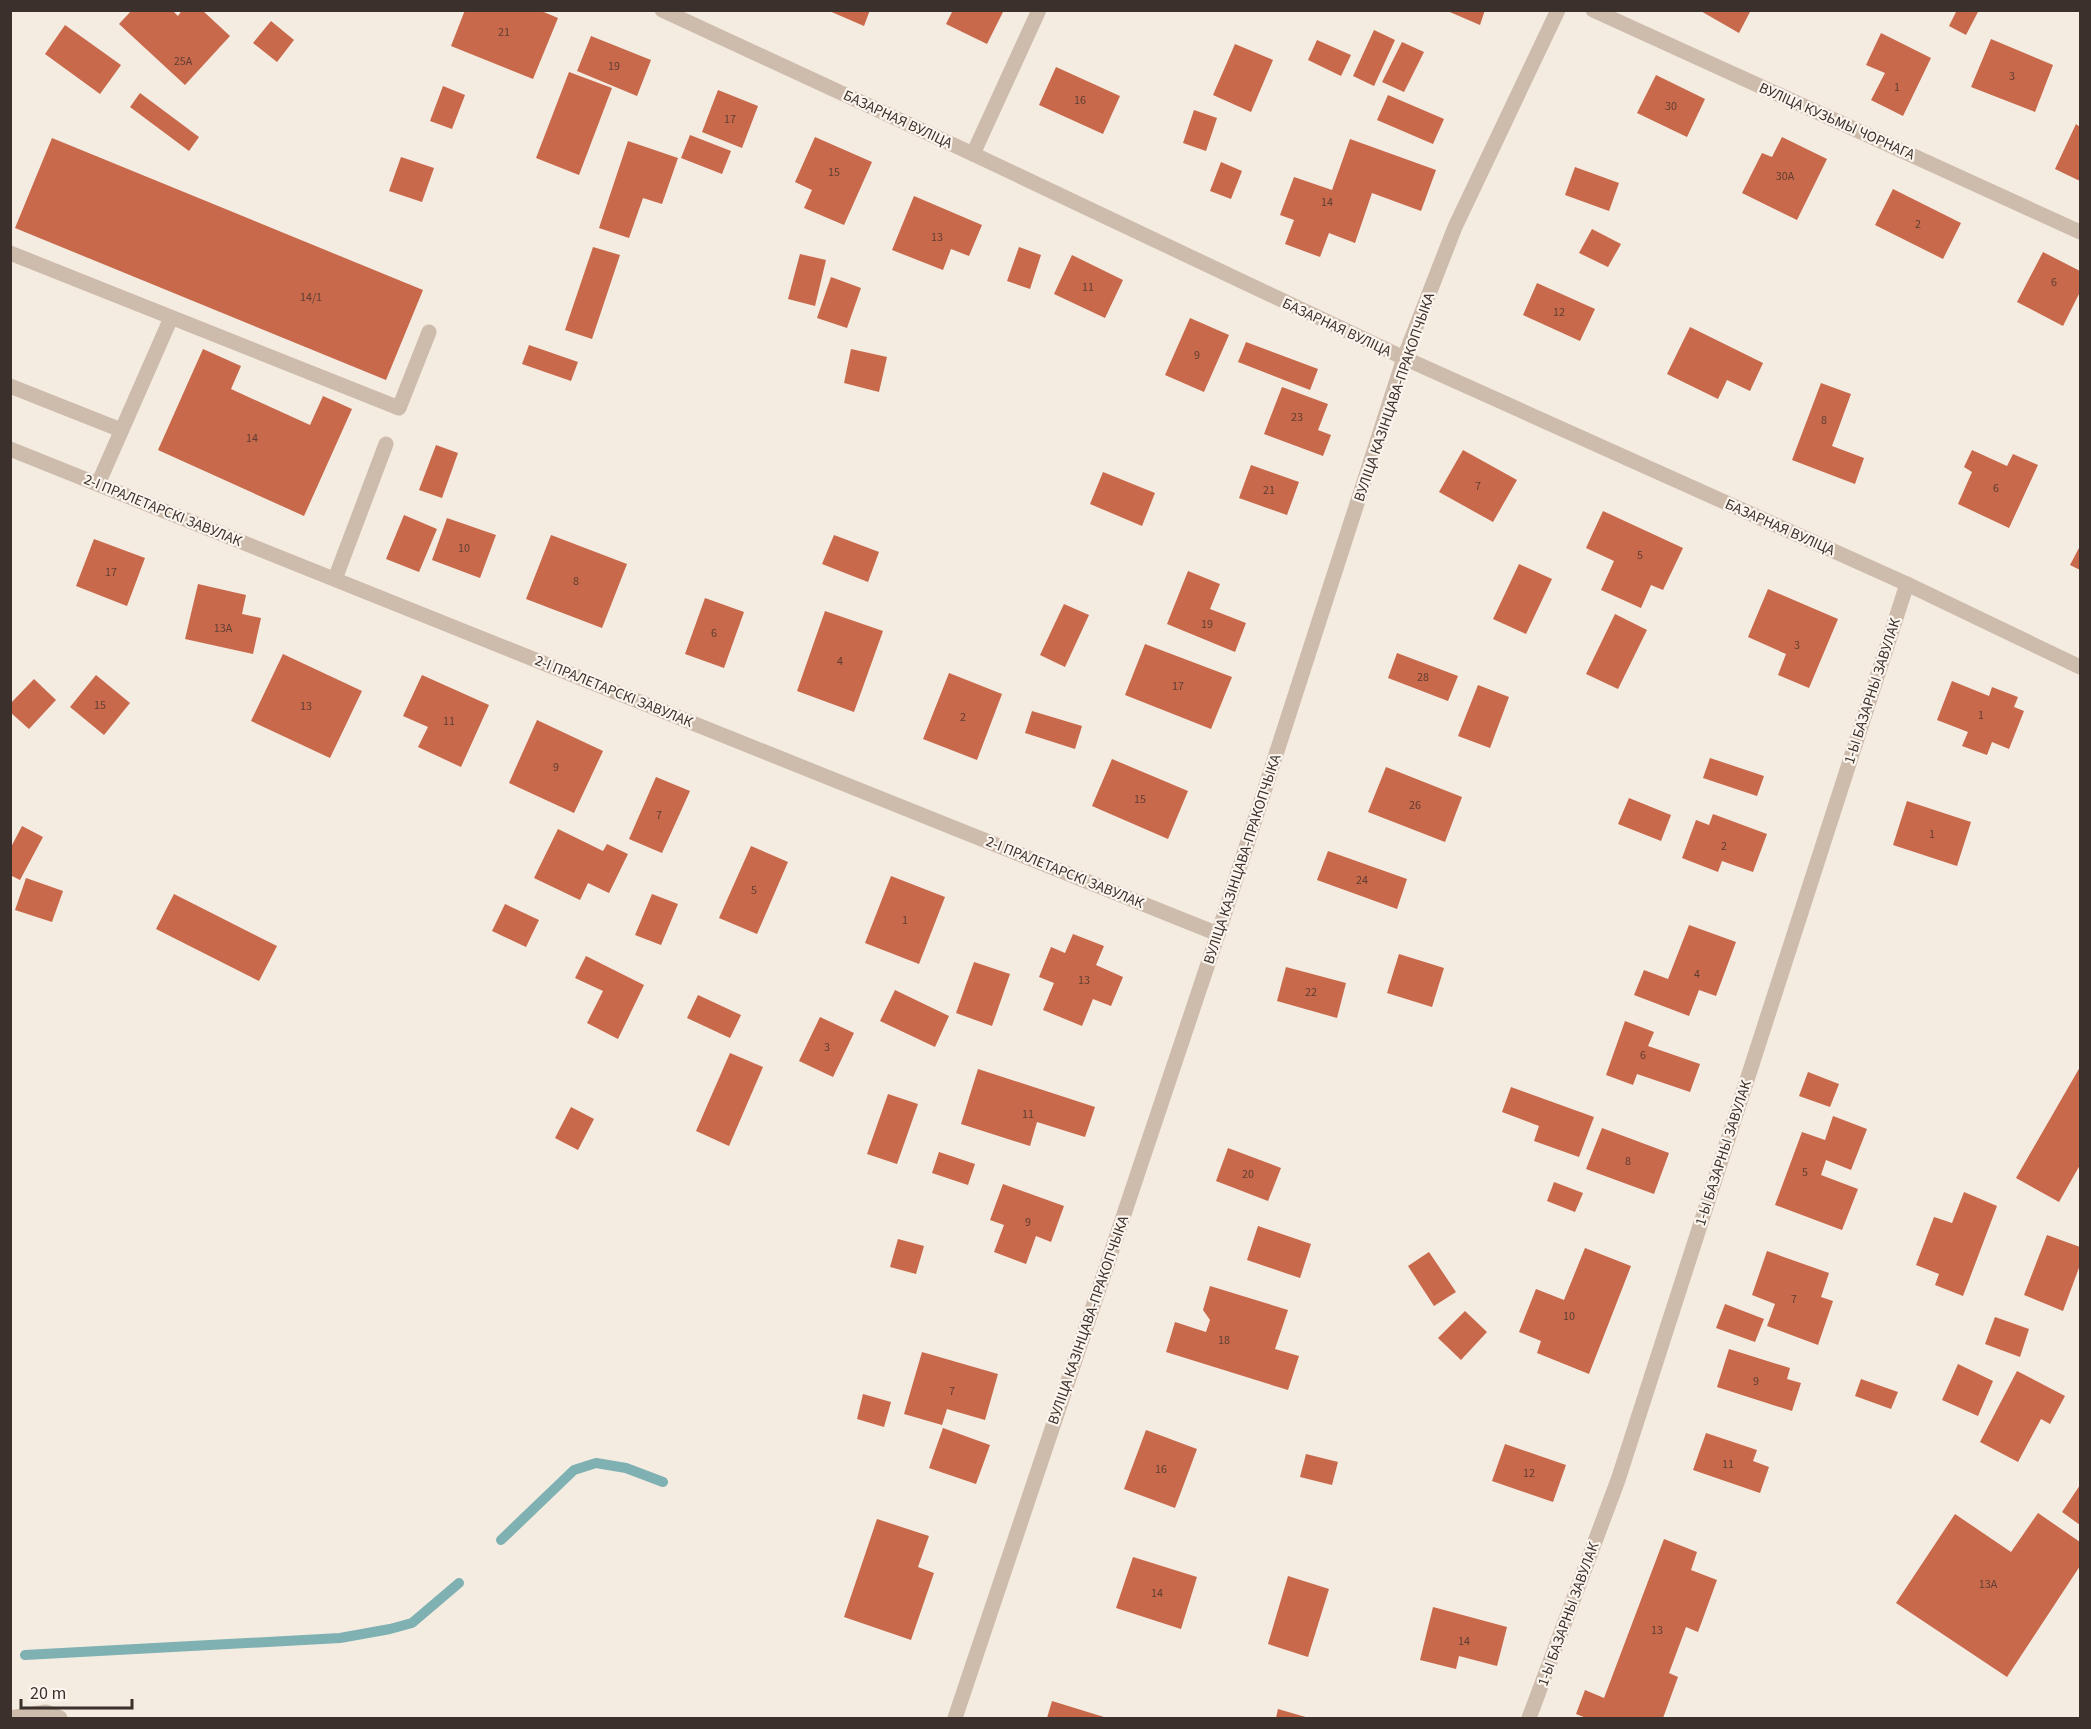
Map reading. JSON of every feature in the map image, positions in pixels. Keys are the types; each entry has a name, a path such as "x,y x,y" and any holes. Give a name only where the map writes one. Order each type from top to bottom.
{"street":[{"name":"БАЗАРНАЯ ВУЛІЦА","path":"662,10 1404,358 1907,584 2080,667"},
{"path":"973,154 1039,10"},
{"name":"ВУЛІЦА КАЗІНЦАВА-ПРАКОПЧЫКА","path":"955,1719 1218,934 1404,358 1455,227 1558,10"},
{"name":"ВУЛІЦА КУЗЬМЫ ЧОРНАГА","path":"1593,10 2080,232"},
{"path":"10,253 399,408 429,332"},
{"path":"98,484 171,318"},
{"path":"10,386 121,430"},
{"path":"335,579 386,444"},
{"name":"2-І ПРАЛЕТАРСКІ ЗАВУЛАК","path":"10,449 1218,934"},
{"name":"1-Ы БАЗАРНЫ ЗАВУЛАК","path":"1529,1719 1618,1480 1907,584"},
{"path":"10,1718 46,1712 60,1719"}],"building":[{"path":"132,10 172,10 178,16 182,10 202,10 230,36 185,85 119,24"},
{"path":"465,10 539,10 558,18 533,79 451,46"},
{"path":"827,10 870,10 864,26"},
{"path":"953,10 1004,10 987,44 946,24"},
{"path":"1445,10 1485,10 1480,25"},
{"path":"1699,10 1751,10 1739,33"},
{"path":"1957,10 1979,10 1966,35 1949,26"},
{"path":"271,21 294,40 277,62 253,43"},
{"path":"65,25 121,65 100,94 45,54"},
{"path":"1374,30 1395,40 1374,86 1353,76"},
{"path":"1881,33 1931,58 1903,116 1871,100 1885,73 1866,65"},
{"path":"591,36 651,60 637,96 577,71"},
{"path":"1991,39 2053,65 2035,112 1971,87"},
{"path":"1317,40 1351,55 1341,76 1308,60"},
{"path":"1402,42 1424,52 1404,92 1382,82"},
{"path":"1235,44 1273,60 1251,112 1213,95"},
{"path":"1056,67 1120,96 1103,134 1039,105"},
{"path":"569,72 612,88 579,175 536,158"},
{"path":"1656,75 1705,99 1687,137 1637,113"},
{"path":"443,86 465,95 452,129 430,121"},
{"path":"718,90 758,106 742,148 702,132"},
{"path":"140,93 199,137 189,151 130,107"},
{"path":"1388,95 1444,119 1433,144 1377,120"},
{"path":"1194,110 1217,118 1206,151 1183,143"},
{"path":"2076,124 2080,127 2080,181 2055,169"},
{"path":"690,135 731,151 722,174 681,158"},
{"path":"815,137 872,162 844,225 804,208 812,190 795,182"},
{"path":"1782,137 1827,159 1797,220 1742,193 1762,153 1772,157"},
{"path":"52,138 423,290 386,380 15,228"},
{"path":"1350,139 1436,170 1421,211 1372,193 1355,243 1329,233 1320,257 1285,244 1294,220 1280,215 1294,177 1332,190"},
{"path":"628,141 678,158 662,204 643,198 629,238 599,228"},
{"path":"401,157 434,168 422,202 389,191"},
{"path":"1221,162 1242,171 1231,199 1210,191"},
{"path":"1575,167 1619,183 1609,211 1565,195"},
{"path":"1893,189 1961,223 1943,259 1875,225"},
{"path":"914,196 982,225 969,256 951,249 943,270 892,250"},
{"path":"1592,229 1621,244 1608,267 1579,253"},
{"path":"593,247 620,255 592,339 565,330"},
{"path":"1019,247 1041,255 1030,289 1007,281"},
{"path":"2043,252 2080,271 2080,292 2063,326 2017,302"},
{"path":"800,254 826,260 815,306 788,299"},
{"path":"1072,255 1123,280 1105,318 1054,294"},
{"path":"831,277 861,288 847,328 817,318"},
{"path":"1537,283 1595,309 1580,341 1523,315"},
{"path":"1190,318 1229,335 1204,392 1165,375"},
{"path":"1690,327 1763,363 1750,391 1727,380 1718,399 1667,374"},
{"path":"1246,342 1318,369 1310,390 1238,362"},
{"path":"529,345 578,362 571,381 522,364"},
{"path":"203,349 241,366 231,389 310,425 323,396 352,409 304,516 158,450"},
{"path":"851,349 887,357 879,392 844,383"},
{"path":"1821,383 1851,394 1832,446 1864,458 1855,484 1792,460"},
{"path":"1282,387 1328,404 1318,430 1331,435 1323,456 1264,434"},
{"path":"436,445 458,453 442,498 419,490"},
{"path":"1463,450 1517,480 1493,522 1439,492"},
{"path":"1972,450 2007,466 2013,454 2038,465 2009,528 1958,504 1972,472 1964,467"},
{"path":"1251,465 1299,482 1287,515 1239,498"},
{"path":"1103,472 1155,493 1142,526 1090,504"},
{"path":"1603,511 1683,548 1663,590 1651,585 1641,608 1601,590 1614,561 1586,548"},
{"path":"404,515 437,529 419,572 386,559"},
{"path":"447,518 496,535 480,578 432,560"},
{"path":"551,535 627,564 602,628 526,599"},
{"path":"834,535 879,552 868,582 822,564"},
{"path":"94,539 145,558 127,606 76,586"},
{"path":"2080,546 2080,570 2070,565"},
{"path":"1519,564 1552,579 1526,634 1493,619"},
{"path":"1188,571 1220,584 1210,609 1246,623 1235,652 1167,624"},
{"path":"198,584 246,595 242,614 261,618 253,654 185,639"},
{"path":"1768,589 1838,619 1809,688 1778,675 1786,654 1748,637"},
{"path":"705,598 744,612 724,668 685,654"},
{"path":"1064,604 1089,615 1065,667 1040,655"},
{"path":"825,611 883,631 854,712 797,691"},
{"path":"1615,614 1647,630 1618,689 1586,674"},
{"path":"1145,644 1232,677 1211,729 1125,695"},
{"path":"1397,653 1458,676 1448,701 1388,678"},
{"path":"283,654 362,691 330,758 251,721"},
{"path":"949,673 1002,694 977,760 923,739"},
{"path":"96,675 130,703 104,735 70,707"},
{"path":"422,675 489,705 461,767 418,747 428,727 403,716"},
{"path":"34,679 56,700 29,729 10,712 10,704"},
{"path":"1952,681 1989,696 1992,687 2018,697 2014,707 2024,711 2009,749 1992,742 1987,755 1962,746 1968,732 1937,720"},
{"path":"1478,685 1509,697 1490,748 1458,736"},
{"path":"1032,711 1082,726 1075,749 1025,733"},
{"path":"537,720 603,751 574,813 509,783"},
{"path":"1710,758 1764,776 1757,796 1703,778"},
{"path":"1112,759 1188,791 1168,839 1092,806"},
{"path":"1386,767 1462,797 1445,842 1368,812"},
{"path":"656,777 690,791 662,853 629,839"},
{"path":"1629,798 1671,815 1661,841 1618,824"},
{"path":"1907,801 1971,822 1957,866 1893,845"},
{"path":"1713,814 1767,834 1753,872 1722,861 1718,872 1682,858 1696,820 1709,825"},
{"path":"22,826 43,837 20,880 10,875 10,849"},
{"path":"558,829 603,851 607,844 628,854 609,893 588,883 580,900 534,878"},
{"path":"751,846 788,862 757,934 719,918"},
{"path":"1328,851 1407,879 1397,909 1317,880"},
{"path":"891,876 945,897 919,964 865,943"},
{"path":"26,878 63,891 52,922 15,910"},
{"path":"174,894 277,946 259,981 156,929"},
{"path":"652,894 678,904 661,945 635,935"},
{"path":"505,904 539,920 526,947 492,931"},
{"path":"1689,925 1736,942 1716,996 1699,990 1689,1016 1634,995 1644,970 1668,979"},
{"path":"1073,934 1104,946 1096,965 1123,977 1111,1006 1093,999 1082,1026 1043,1010 1054,983 1039,977 1051,947 1065,953"},
{"path":"1399,954 1444,968 1432,1007 1387,993"},
{"path":"586,956 644,985 618,1039 587,1023 603,991 575,978"},
{"path":"974,962 1010,974 992,1026 956,1013"},
{"path":"1286,967 1346,983 1337,1018 1277,1001"},
{"path":"895,990 949,1016 935,1047 880,1021"},
{"path":"698,995 741,1015 730,1038 687,1018"},
{"path":"820,1017 854,1033 833,1077 799,1061"},
{"path":"1625,1021 1654,1032 1648,1046 1700,1064 1690,1092 1637,1074 1633,1085 1606,1075"},
{"path":"730,1053 763,1067 729,1146 696,1131"},
{"path":"2080,1067 2080,1165 2059,1202 2016,1178"},
{"path":"978,1069 1095,1107 1085,1137 1037,1122 1030,1146 961,1124"},
{"path":"1808,1072 1839,1084 1830,1107 1799,1096"},
{"path":"1511,1087 1594,1117 1579,1157 1534,1141 1539,1126 1502,1112"},
{"path":"888,1094 918,1104 897,1164 867,1154"},
{"path":"571,1107 594,1119 578,1150 555,1138"},
{"path":"1833,1116 1867,1129 1851,1170 1826,1160 1821,1175 1858,1189 1842,1230 1775,1205 1802,1132 1825,1140"},
{"path":"1602,1128 1669,1153 1654,1194 1586,1169"},
{"path":"1228,1148 1281,1168 1268,1201 1216,1181"},
{"path":"939,1152 975,1164 968,1185 932,1173"},
{"path":"1554,1182 1583,1193 1575,1212 1547,1201"},
{"path":"1003,1184 1064,1206 1051,1242 1036,1236 1026,1264 994,1252 1004,1225 990,1220"},
{"path":"1964,1192 1997,1206 1963,1296 1935,1285 1939,1274 1916,1265 1934,1217 1952,1223"},
{"path":"1258,1226 1311,1244 1300,1278 1247,1260"},
{"path":"2047,1235 2080,1247 2080,1265 2063,1311 2024,1295"},
{"path":"898,1239 924,1246 916,1274 890,1267"},
{"path":"1585,1248 1631,1266 1589,1374 1537,1353 1541,1341 1519,1332 1536,1289 1564,1300"},
{"path":"1767,1251 1829,1273 1821,1297 1833,1301 1818,1345 1767,1326 1775,1304 1752,1295"},
{"path":"1429,1252 1456,1292 1434,1306 1408,1266"},
{"path":"1210,1286 1288,1310 1275,1349 1299,1356 1288,1390 1166,1352 1175,1322 1206,1332 1210,1320 1203,1310"},
{"path":"1725,1304 1764,1319 1755,1342 1716,1328"},
{"path":"1465,1311 1487,1332 1461,1360 1438,1338"},
{"path":"1995,1317 2029,1329 2020,1357 1985,1344"},
{"path":"1729,1349 1790,1368 1787,1379 1801,1383 1792,1411 1717,1387"},
{"path":"922,1352 998,1374 985,1420 947,1409 942,1425 904,1414"},
{"path":"1958,1364 1993,1381 1978,1416 1942,1400"},
{"path":"2017,1371 2065,1396 2050,1424 2041,1419 2018,1462 1980,1442"},
{"path":"1861,1379 1898,1392 1891,1409 1855,1396"},
{"path":"863,1394 891,1402 884,1427 857,1419"},
{"path":"943,1428 990,1445 976,1484 929,1468"},
{"path":"1146,1430 1197,1449 1175,1508 1124,1489"},
{"path":"1706,1433 1757,1450 1753,1461 1769,1467 1760,1493 1693,1470"},
{"path":"1505,1444 1566,1465 1553,1502 1492,1481"},
{"path":"1306,1454 1338,1462 1332,1485 1300,1477"},
{"path":"2080,1485 2080,1525 2062,1512"},
{"path":"2038,1513 2080,1542 2080,1566 2007,1677 1896,1603 1955,1514 2011,1552"},
{"path":"877,1519 929,1536 918,1567 934,1573 911,1640 844,1617"},
{"path":"1664,1539 1697,1552 1691,1570 1717,1580 1698,1632 1686,1627 1669,1673 1678,1677 1663,1718 1586,1718 1576,1714 1585,1690 1604,1698"},
{"path":"1133,1557 1197,1577 1181,1629 1116,1608"},
{"path":"1288,1576 1329,1589 1308,1657 1268,1644"},
{"path":"1433,1607 1507,1627 1497,1666 1459,1656 1456,1669 1420,1660"},
{"path":"1052,1701 1104,1717 1047,1718"},
{"path":"1278,1709 1309,1718 1276,1718"}],"waterway":[{"path":"501,1540 574,1470 596,1463 626,1468 663,1482"},
{"path":"25,1655 340,1638 412,1623 459,1583"}]}
